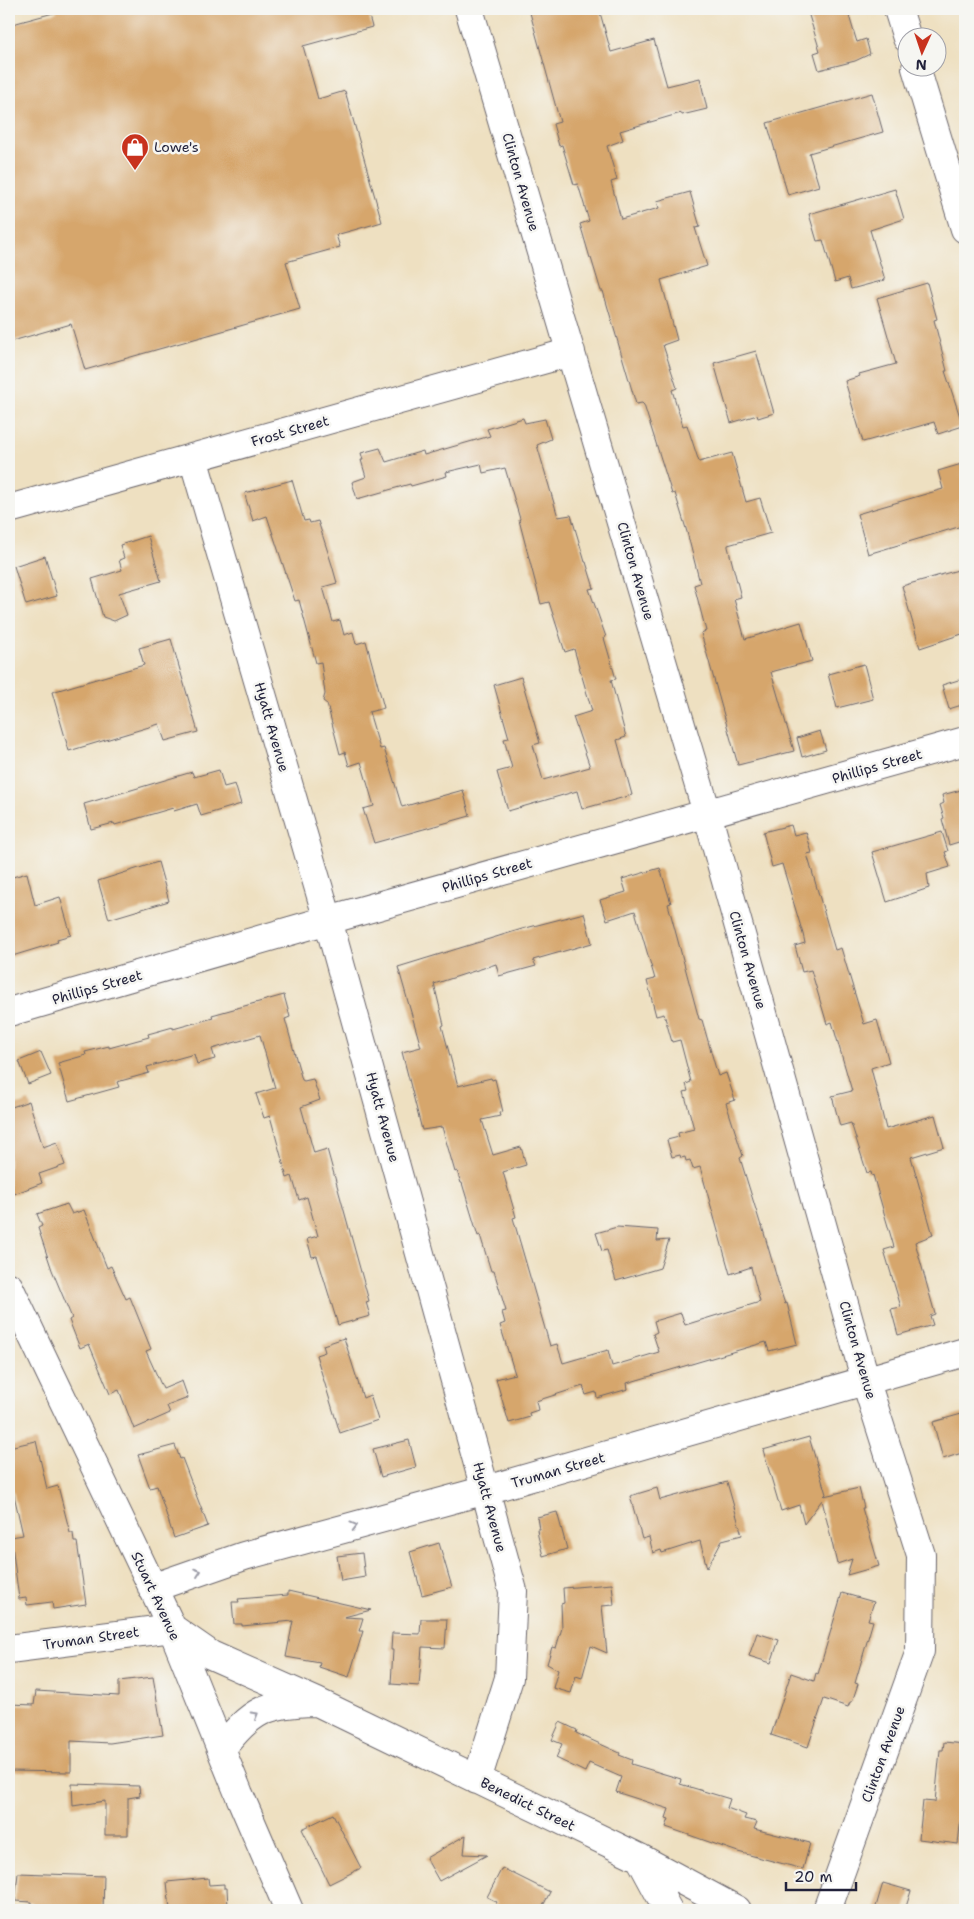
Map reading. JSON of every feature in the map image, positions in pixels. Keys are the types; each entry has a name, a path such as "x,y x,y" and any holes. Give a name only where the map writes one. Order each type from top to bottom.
{"street":[{"name":"Clinton Avenue","path":"470,9 707,813 866,1382 921,1555 920,1651 827,1910"},
{"path":"898,9 904,28"},
{"path":"919,78 965,229"},
{"name":"Frost Street","path":"9,509 571,352"},
{"name":"Hyatt Avenue","path":"193,458 328,920 513,1591 509,1678 477,1780"},
{"name":"Phillips Street","path":"9,1012 328,920 965,741"},
{"name":"Stuart Avenue","path":"9,1287 172,1628 289,1910"},
{"name":"Truman Street","path":"152,1588 244,1556 486,1490 965,1352"},
{"name":"Truman Street","path":"9,1649 172,1628"},
{"name":"Benedict Street","path":"172,1628 211,1655 317,1702 640,1858 737,1910"},
{"name":"Benedict Street","path":"221,1749 251,1716 290,1702 317,1702"},
{"path":"640,1858 668,1910"}],"building":[{"path":"56,9 367,9 372,27 303,46 318,99 345,91 382,222 336,235 340,247 286,262 300,309 85,370 71,324 9,342 9,25 57,12"},
{"path":"529,9 599,9 611,52 654,40 667,86 700,78 707,109 682,115 681,113 620,131 623,140 607,146 617,180 611,182 621,219 659,208 657,201 690,192 700,227 695,228 707,266 661,280 677,340 663,345 677,388 672,390 683,426 687,425 699,462 732,453 746,502 760,498 771,533 728,545 741,597 734,599 745,639 801,622 812,661 771,672 794,751 738,765 701,633 706,631 694,585 700,583 687,532 675,493 672,494 644,405 642,403 636,404 603,291 601,291 590,258 580,224 589,221 578,184 574,185 562,145 559,146 553,124 560,122"},
{"path":"807,9 847,9 857,42 866,39 870,54 855,61 819,70 814,53 820,51"},
{"path":"872,93 883,132 809,153 819,186 788,195 767,123"},
{"path":"895,189 904,219 870,230 885,280 851,289 848,278 835,282 823,240 817,241 809,214"},
{"path":"927,283 937,319 934,320 947,371 945,371 963,426 938,434 934,422 863,442 845,381 860,376 859,374 896,364 877,298"},
{"path":"756,351 774,413 758,418 757,415 731,423 714,363"},
{"path":"523,418 525,423 545,419 551,439 537,445 558,517 571,515 594,588 589,589 606,637 604,638 616,679 611,680 626,737 617,740 632,795 582,809 577,791 508,811 497,772 512,768 504,739 509,738 494,685 521,677 540,743 533,745 543,780 590,767 573,717 592,711 574,649 565,652 549,602 541,604 505,468 483,473 481,464 446,472 447,476 357,499 352,482 366,477 361,453 380,448 386,462 423,451 424,455 490,436 487,429"},
{"path":"965,463 965,525 868,554 857,514 943,489 938,471"},
{"path":"292,480 304,521 309,520 310,523 318,521 332,565 337,583 323,587 333,622 340,620 344,635 353,632 356,644 366,641 384,708 369,712 380,749 384,748 402,807 463,790 470,816 374,843 363,809 374,806 361,762 349,766 345,752 340,754 327,704 323,701 325,694 321,662 316,663 299,600 295,601 267,516 253,521 246,499 245,493"},
{"path":"148,536 161,581 119,593 127,615 114,621 103,617 92,579 122,570 119,560 124,558 120,545"},
{"path":"45,556 57,596 26,605 14,566"},
{"path":"965,568 965,633 920,648 902,586"},
{"path":"171,639 198,732 165,741 159,724 69,751 52,692 144,665 139,648"},
{"path":"864,664 873,699 837,708 828,674"},
{"path":"965,678 965,704 949,709 942,685"},
{"path":"820,731 826,750 802,757 797,738"},
{"path":"219,770 224,787 235,784 241,804 201,816 197,804 174,811 173,808 115,825 114,823 91,829 84,804 192,772 194,777"},
{"path":"965,789 965,840 949,845 940,805 944,803 942,795"},
{"path":"791,825 794,835 806,832 812,853 807,854 835,950 841,948 864,1024 877,1020 889,1062 871,1068 886,1129 935,1115 944,1147 911,1157 933,1235 915,1242 935,1314 930,1316 933,1325 898,1335 891,1309 901,1307 884,1250 894,1247 873,1175 871,1172 867,1173 851,1123 840,1126 832,1096 852,1091 832,1022 827,1024 811,970 802,972 795,946 805,943 803,934 782,864 772,867 763,832"},
{"path":"942,832 948,851 945,852 950,867 927,874 929,888 887,902 872,852"},
{"path":"158,862 169,901 109,919 98,881"},
{"path":"660,868 671,903 668,904 699,1019 702,1020 718,1076 726,1073 735,1100 726,1103 743,1156 740,1158 780,1289 785,1304 787,1303 797,1344 769,1351 766,1342 627,1383 628,1389 597,1398 596,1392 586,1395 583,1386 536,1401 538,1410 529,1413 530,1417 509,1423 496,1379 515,1374 500,1325 505,1323 502,1312 506,1311 494,1271 491,1271 480,1235 478,1236 462,1183 457,1171 455,1172 442,1127 422,1130 402,1052 421,1047 398,967 522,929 584,913 592,943 533,960 536,966 499,976 496,964 434,984 444,1025 442,1026 458,1086 491,1078 492,1080 495,1079 503,1112 499,1113 500,1116 482,1120 493,1155 521,1147 526,1165 503,1172 516,1217 513,1218 550,1346 557,1344 563,1363 608,1350 612,1366 659,1352 653,1334 657,1332 654,1321 681,1313 685,1325 760,1302 751,1267 730,1274 700,1167 693,1169 690,1160 686,1161 685,1157 681,1158 680,1155 672,1157 667,1140 679,1137 678,1133 694,1129 684,1092 688,1091 686,1084 691,1082 680,1040 672,1042 664,1014 656,1016 647,981 655,979 635,911 607,920 600,900 626,892 622,879"},
{"path":"27,873 35,905 60,897 71,935 57,939 58,942 9,957 9,878"},
{"path":"284,995 290,1017 285,1019 302,1080 313,1079 320,1100 301,1107 314,1153 327,1149 369,1301 366,1302 370,1316 338,1325 317,1256 312,1257 307,1239 318,1236 307,1197 299,1200 292,1176 287,1178 270,1116 264,1118 256,1094 275,1088 260,1035 212,1049 215,1059 197,1064 194,1054 147,1067 149,1073 117,1082 119,1087 69,1101 58,1063 86,1055 85,1052 109,1046 109,1048 149,1037 148,1034 213,1018 212,1015"},
{"path":"41,1052 51,1075 28,1084 19,1061"},
{"path":"29,1101 43,1147 57,1142 65,1165 39,1174 42,1183 9,1196 9,1108"},
{"path":"67,1204 72,1214 84,1210 107,1268 111,1266 126,1299 130,1297 151,1349 146,1351 163,1389 182,1381 188,1398 167,1406 170,1413 134,1429 119,1390 110,1394 89,1344 80,1348 69,1320 72,1318 52,1270 38,1228 42,1226 37,1214"},
{"path":"617,1227 658,1230 657,1241 669,1240 660,1268 616,1281 607,1250 602,1251 596,1233"},
{"path":"344,1338 363,1398 370,1395 378,1420 340,1433 316,1355 325,1352 323,1345"},
{"path":"965,1413 965,1452 943,1459 933,1422"},
{"path":"809,1437 826,1494 824,1496 859,1488 864,1508 862,1508 879,1566 847,1575 852,1559 837,1564 822,1500 804,1524 799,1505 781,1511 763,1450"},
{"path":"409,1440 416,1467 381,1477 373,1449"},
{"path":"36,1441 47,1489 58,1486 70,1533 73,1533 74,1542 77,1542 86,1604 53,1609 52,1602 27,1605 26,1598 19,1599 11,1537 23,1535 9,1473 9,1447"},
{"path":"175,1445 180,1459 182,1458 208,1526 174,1538 157,1486 150,1488 138,1455"},
{"path":"727,1482 742,1535 722,1540 707,1568 700,1541 662,1553 661,1550 653,1553 649,1537 642,1539 630,1496 657,1488 660,1500"},
{"path":"557,1512 567,1549 543,1556 538,1536 537,1517"},
{"path":"439,1543 452,1587 422,1595 410,1552"},
{"path":"362,1553 365,1577 341,1581 337,1556"},
{"path":"612,1584 614,1605 602,1606 607,1653 591,1646 582,1678 576,1676 571,1693 553,1688 558,1670 547,1664 552,1647 556,1648 562,1628 561,1604 564,1603 563,1588"},
{"path":"288,1591 371,1610 344,1617 363,1618 359,1631 363,1631 349,1677 319,1667 320,1663 286,1657 293,1621 242,1626 242,1624 234,1624 232,1602 239,1602 238,1599 288,1595"},
{"path":"842,1593 874,1602 868,1620 873,1621 855,1683 858,1684 852,1702 850,1702 848,1707 824,1699 808,1747 771,1735 791,1673 814,1681 816,1673 818,1674"},
{"path":"421,1619 447,1619 445,1648 422,1647 419,1686 391,1684 392,1633 420,1634"},
{"path":"757,1633 779,1640 771,1663 749,1656"},
{"path":"153,1677 163,1735 110,1743 71,1741 71,1772 9,1771 9,1704 34,1705 36,1691 119,1696 119,1681"},
{"path":"560,1722 577,1730 576,1733 632,1760 631,1764 681,1779 680,1784 730,1799 727,1808 746,1815 744,1819 757,1822 754,1829 810,1843 803,1869 738,1852 666,1827 669,1819 666,1818 669,1809 616,1792 621,1777 589,1763 585,1772 556,1758 562,1744 552,1740"},
{"path":"944,1742 965,1744 965,1789 958,1844 919,1839 923,1801 935,1802 940,1750 943,1750"},
{"path":"72,1784 139,1786 140,1796 128,1798 128,1835 105,1835 105,1801 73,1806"},
{"path":"333,1814 361,1868 329,1884 302,1829"},
{"path":"466,1835 464,1854 487,1855 439,1881 426,1858"},
{"path":"502,1868 550,1892 541,1910 492,1910 497,1902 487,1897"},
{"path":"18,1873 104,1876 103,1910 32,1907 32,1902 15,1901"},
{"path":"208,1878 209,1885 224,1884 224,1888 227,1888 228,1907 170,1910 167,1882"},
{"path":"883,1883 911,1891 905,1910 875,1910"}],"place":[{"name":"Lowe's","path":"135,171"}]}
